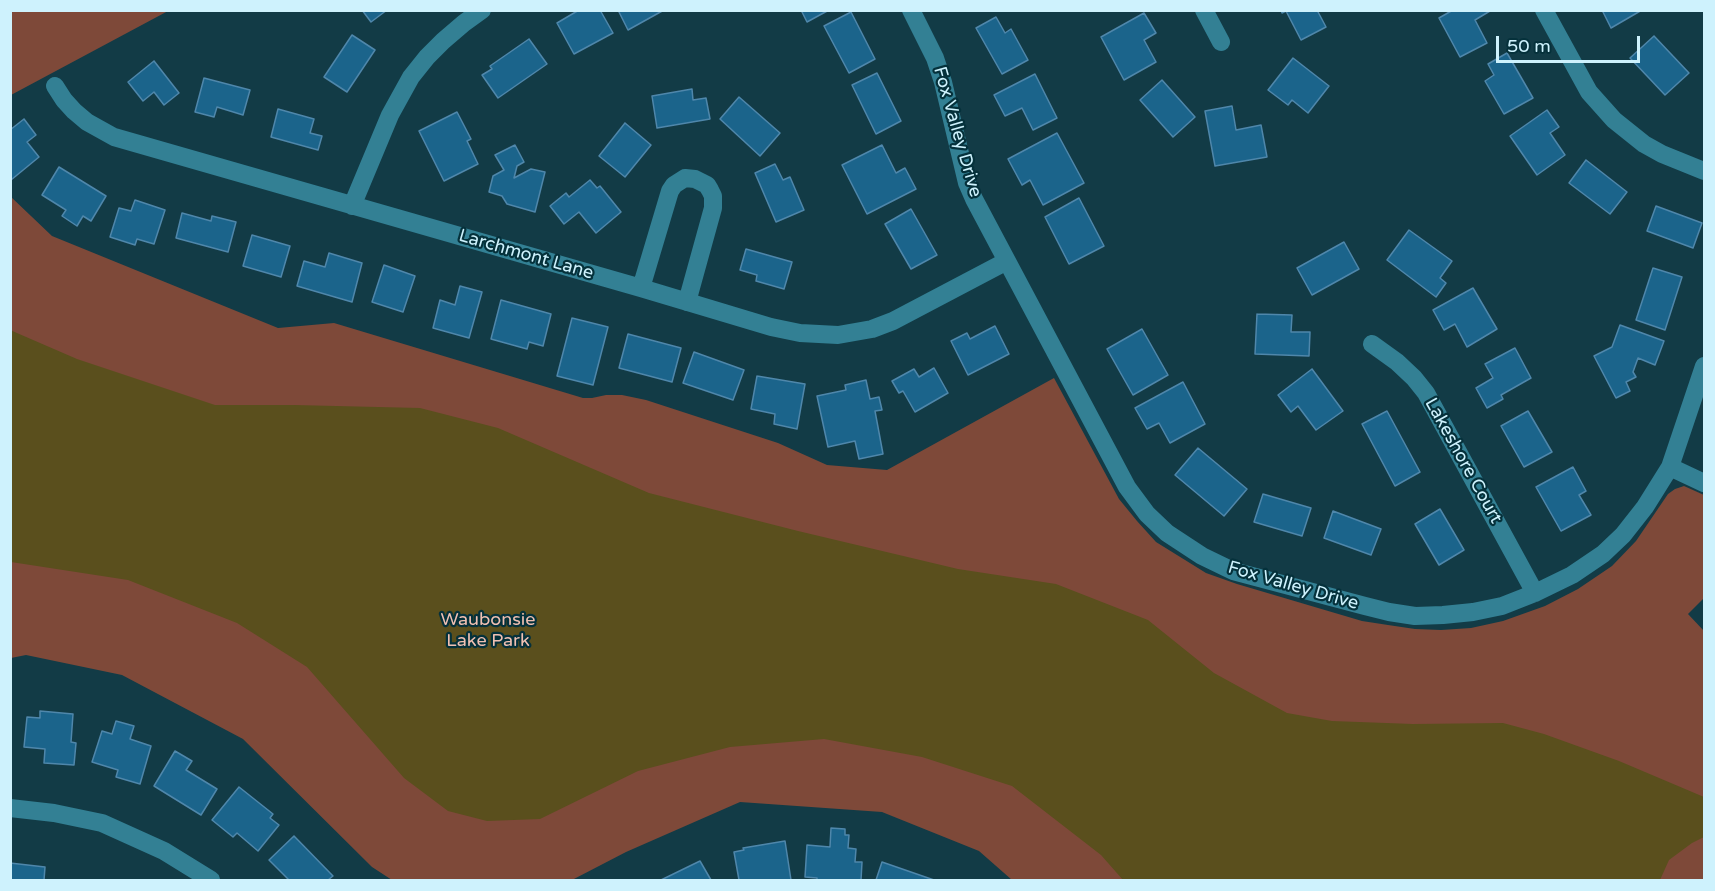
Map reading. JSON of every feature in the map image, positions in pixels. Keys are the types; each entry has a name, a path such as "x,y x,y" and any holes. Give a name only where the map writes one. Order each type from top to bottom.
{"street":[{"path":"352,206 390,115 411,77 443,41 482,10"},
{"name":"Fox Valley Drive","path":"911,10 932,51 943,82 967,183 1127,487 1147,514 1179,542 1233,571 1389,612 1415,616 1473,612 1502,606 1535,593 1572,575 1603,554 1623,535 1645,507 1670,467 1704,366"},
{"path":"1204,10 1221,42"},
{"path":"1544,10 1589,92 1614,120 1630,135 1653,149 1704,171"},
{"name":"Larchmont Lane","path":"55,86 74,111 87,122 114,137 771,327 800,333 838,335 893,321 1007,261"},
{"path":"641,288 670,191 674,185 685,178 695,179 707,185 713,196 713,208 687,302"},
{"name":"Lakeshore Court","path":"1372,344 1397,362 1426,393 1535,593"},
{"path":"1670,467 1704,483"},
{"path":"10,808 54,813 102,823 164,851 211,880"}],"green space":[{"path":"11,10 168,10 168,11 11,95"},
{"name":"Waubonsie Lake Park","path":"10,196 52,236 278,328 334,323 583,398 622,395 646,400 778,443 827,465 887,470 1054,378 1119,499 1156,542 1206,573 1362,621 1415,629 1471,628 1503,621 1545,606 1578,589 1612,566 1636,541 1668,494 1684,486 1704,495 1704,598 1688,614 1704,631 1704,880 1012,880 979,851 882,812 740,802 626,852 572,880 392,880 372,867 243,739 122,675 26,655 11,658"}],"shaded area":[{"path":"10,330 77,359 215,405 420,408 498,428 649,493 958,569 1056,584 1148,620 1214,673 1287,713 1332,721 1413,724 1503,723 1544,734 1619,761 1704,797 1704,837 1669,860 1660,880 1123,880 1101,855 1012,786 922,757 824,739 730,747 638,771 540,819 487,821 448,811 404,778 307,667 237,623 128,580 11,562"}],"building":[{"path":"362,10 387,10 371,22"},
{"path":"579,10 600,10 613,33 574,54 557,23"},
{"path":"618,10 664,10 628,30"},
{"path":"801,10 829,10 807,22"},
{"path":"1281,10 1317,10 1326,27 1301,40 1286,11 1282,13"},
{"path":"1453,10 1490,11 1475,20 1487,43 1460,57 1439,18"},
{"path":"1602,10 1642,10 1611,28"},
{"path":"851,12 875,59 849,73 824,26"},
{"path":"1144,13 1156,33 1144,40 1156,62 1124,80 1101,37"},
{"path":"996,17 1005,33 1011,29 1028,60 1002,74 976,28"},
{"path":"352,35 375,50 347,92 324,77"},
{"path":"1654,36 1689,73 1665,95 1630,58"},
{"path":"529,39 547,64 498,98 482,75 492,69 490,66"},
{"path":"1507,53 1533,98 1504,114 1485,81 1494,75 1488,64"},
{"path":"1293,58 1329,86 1308,113 1292,100 1288,105 1268,90"},
{"path":"154,61 179,93 164,105 154,92 143,101 128,82"},
{"path":"877,73 901,121 876,134 852,85"},
{"path":"1035,74 1057,118 1033,130 1022,108 1005,116 994,95"},
{"path":"204,78 250,90 243,115 217,107 214,117 195,112"},
{"path":"1162,80 1195,117 1173,137 1140,100"},
{"path":"692,89 693,100 706,98 710,119 657,128 652,96"},
{"path":"739,97 780,133 760,156 720,119"},
{"path":"1232,106 1236,130 1261,125 1267,157 1215,166 1205,111"},
{"path":"278,109 314,119 310,133 322,136 318,150 271,137"},
{"path":"1547,110 1559,127 1550,133 1565,155 1537,175 1510,136"},
{"path":"457,112 471,139 467,141 478,164 444,181 419,131"},
{"path":"24,119 36,135 27,142 39,157 11,180 10,130"},
{"path":"625,123 651,145 625,177 599,156"},
{"path":"1057,133 1084,183 1043,205 1030,180 1022,185 1008,159"},
{"path":"515,145 524,162 517,166 514,178 531,169 545,172 535,212 507,204 502,196 489,192 493,176 504,170 495,155"},
{"path":"882,145 896,173 905,168 916,189 867,214 842,165"},
{"path":"1586,160 1627,192 1610,214 1569,183"},
{"path":"775,164 783,180 790,177 804,210 776,222 755,173"},
{"path":"59,167 106,196 91,221 83,216 77,226 62,216 66,210 42,195"},
{"path":"590,180 597,188 600,186 621,212 596,233 579,212 564,224 550,206 566,193 569,197"},
{"path":"1079,198 1104,246 1069,264 1045,217"},
{"path":"135,200 165,210 154,244 137,239 135,245 110,237 119,208 131,211"},
{"path":"1656,206 1702,223 1693,248 1647,231"},
{"path":"911,209 937,255 911,269 885,224"},
{"path":"182,213 211,221 212,216 236,222 228,252 176,238"},
{"path":"1409,230 1452,261 1440,278 1446,283 1436,297 1387,260"},
{"path":"252,235 290,246 281,277 243,266"},
{"path":"1344,242 1359,269 1312,295 1297,268"},
{"path":"746,249 792,262 784,289 756,281 757,275 740,270"},
{"path":"329,253 362,263 352,302 297,286 304,261 325,267"},
{"path":"384,265 415,276 403,312 372,302"},
{"path":"1653,268 1682,277 1665,330 1636,320"},
{"path":"460,286 482,292 469,338 433,328 440,300 455,305"},
{"path":"1473,288 1497,329 1467,347 1455,324 1444,330 1433,310"},
{"path":"501,300 551,314 543,346 529,342 527,349 491,339"},
{"path":"1257,314 1292,315 1291,332 1310,332 1309,356 1255,354"},
{"path":"572,318 608,327 593,385 557,376"},
{"path":"1620,325 1664,341 1655,365 1638,358 1633,372 1636,377 1626,382 1630,391 1616,398 1594,356 1612,347"},
{"path":"995,326 1009,354 968,375 951,341 967,333 970,339"},
{"path":"1142,329 1168,375 1133,395 1107,349"},
{"path":"628,334 681,348 672,382 619,368"},
{"path":"1515,348 1531,378 1501,395 1503,399 1487,408 1476,388 1493,378 1485,364"},
{"path":"694,352 744,370 733,400 683,383"},
{"path":"934,368 948,393 915,412 903,391 899,393 892,381 914,369 919,377"},
{"path":"1312,369 1343,411 1316,430 1298,406 1291,412 1278,395"},
{"path":"757,376 805,384 797,429 774,424 775,414 751,409"},
{"path":"866,380 870,399 879,397 882,410 875,411 883,454 859,459 855,441 828,447 817,396 846,390 845,385"},
{"path":"1183,382 1205,424 1170,443 1159,423 1147,429 1135,408"},
{"path":"1387,411 1420,472 1395,486 1362,424"},
{"path":"1528,411 1552,452 1524,467 1501,426"},
{"path":"1198,448 1247,489 1224,516 1175,475"},
{"path":"1573,467 1586,491 1579,495 1591,515 1561,531 1536,487"},
{"path":"1263,494 1311,508 1302,536 1254,522"},
{"path":"1440,509 1464,550 1439,565 1415,524"},
{"path":"1333,511 1381,529 1371,555 1324,538"},
{"path":"40,711 73,714 71,742 76,743 74,765 44,763 45,749 24,747 27,717 40,718"},
{"path":"116,721 134,726 130,739 151,746 140,784 116,777 118,770 92,762 102,731 112,734"},
{"path":"175,751 192,761 186,770 217,789 201,815 154,786"},
{"path":"239,787 273,814 270,818 279,825 258,851 237,833 233,837 212,820"},
{"path":"831,828 845,829 845,835 849,835 848,848 856,849 855,862 862,862 861,880 817,880 817,878 805,877 807,845 830,847"},
{"path":"294,836 333,876 328,880 289,880 269,860"},
{"path":"785,841 791,880 739,880 734,852 744,850 743,848"},
{"path":"700,861 711,880 661,880"},
{"path":"882,862 934,880 876,880"},
{"path":"10,863 45,867 44,880 10,880"}]}
